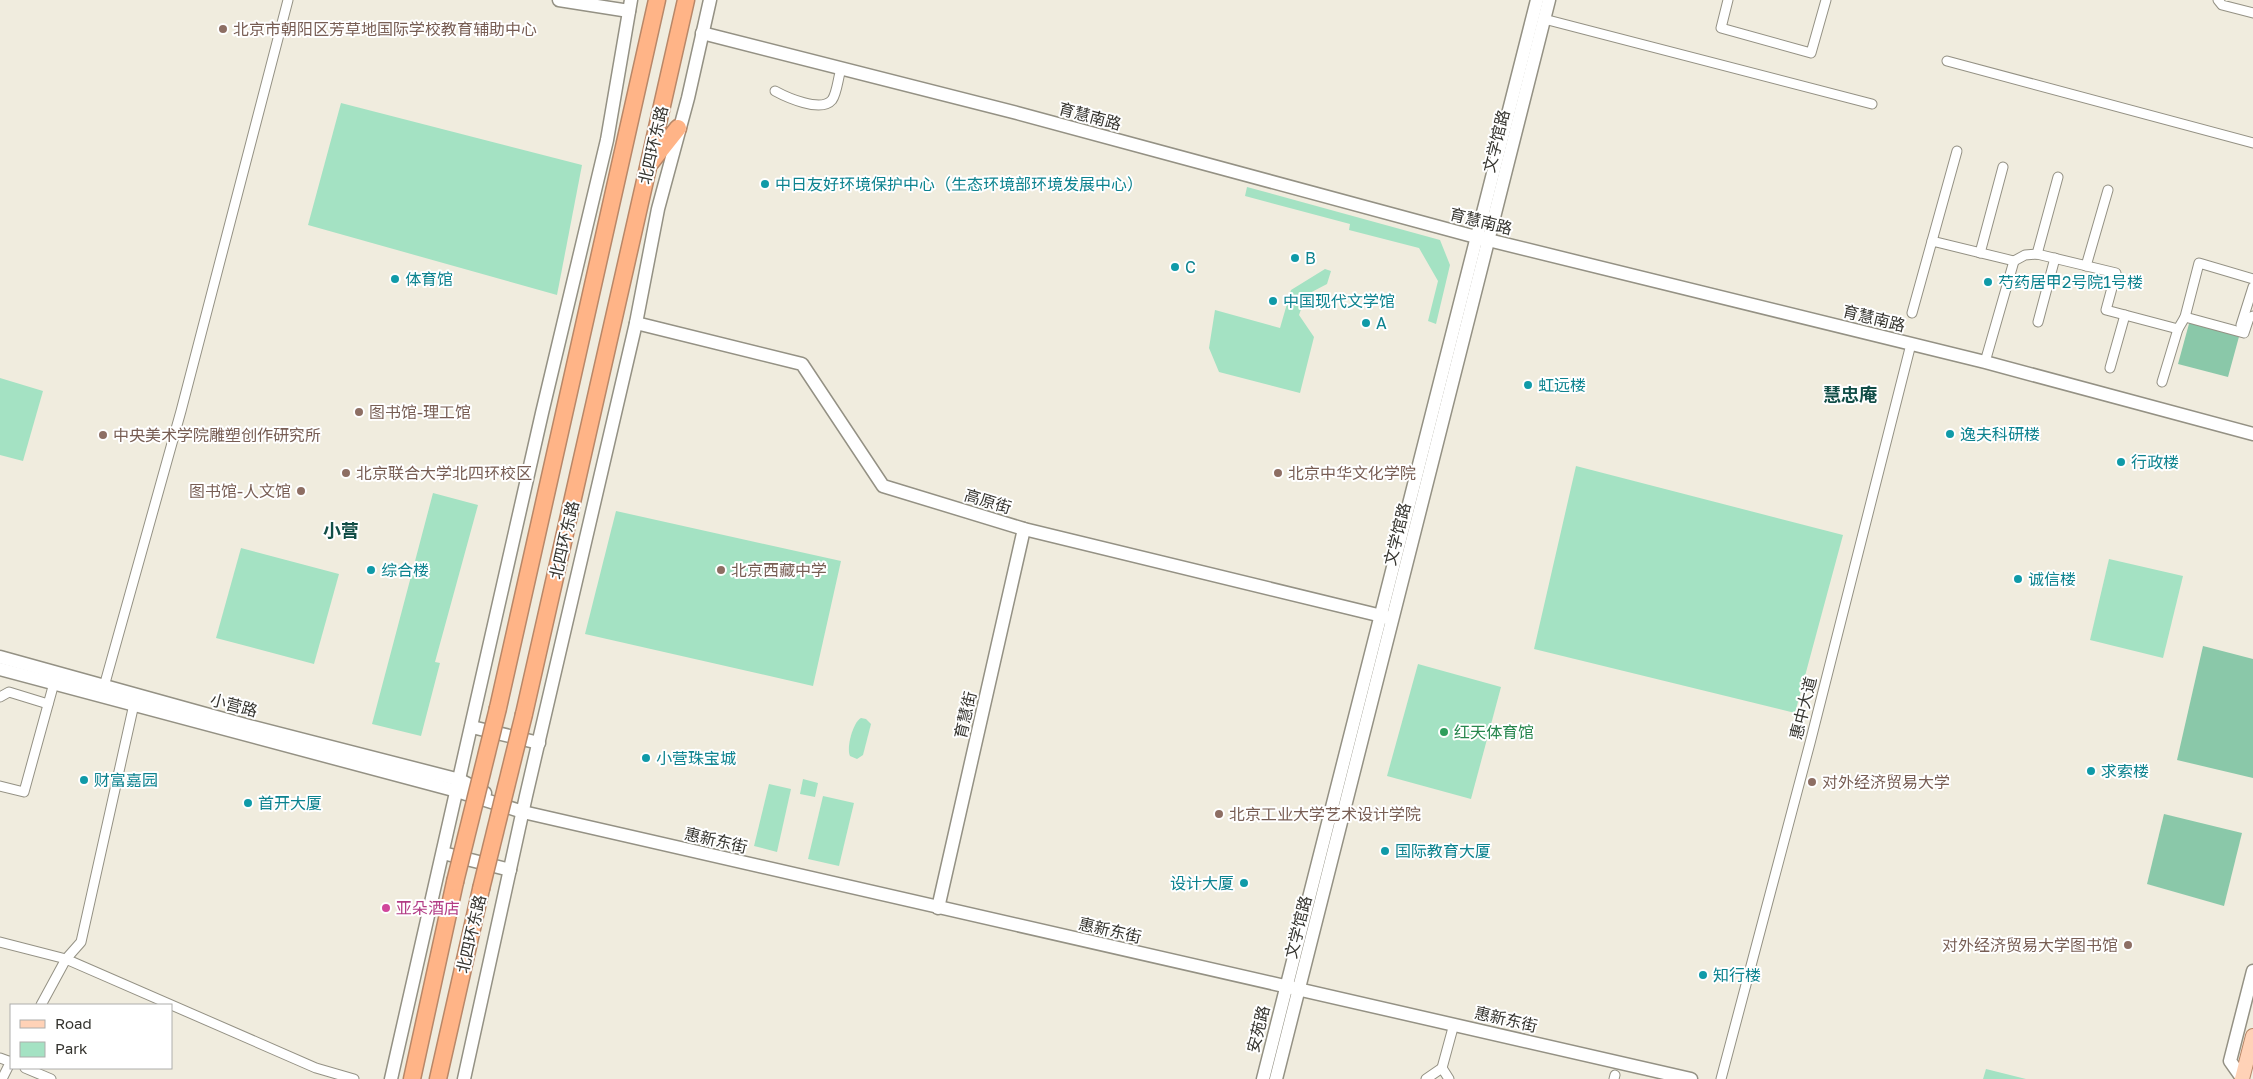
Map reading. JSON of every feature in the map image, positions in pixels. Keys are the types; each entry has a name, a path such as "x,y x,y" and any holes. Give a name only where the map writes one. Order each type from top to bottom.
{"highway":[{"name":"北四环东路","path":"412,1079 456,882 498,708 657,0"},
{"name":"北四环东路","path":"438,1079 481,888 524,714 686,0"},
{"path":"648,166 678,128"}],"main road":[{"path":"2242,1079 2253,1036"}],"street":[{"path":"102,690 181,411 288,0"},
{"path":"391,1079 542,413 607,140 630,5 559,0"},
{"name":"北四环东路","path":"464,1079 522,812 636,323 658,209 678,128 688,98 710,0"},
{"name":"文学馆路","path":"1299,989 1392,618 1537,0"},
{"name":"文学馆路","path":"1285,986 1380,615 1482,238 1549,0"},
{"path":"1728,0 1721,28 1811,53 1826,0"},
{"path":"2218,0 2222,5 2253,13"},
{"path":"1544,19 1872,104"},
{"name":"育慧南路","path":"702,33 1017,113 1482,238 1985,362 2253,434"},
{"path":"1947,61 2253,143"},
{"path":"775,91 794,101 812,104 827,103 834,94 841,69"},
{"path":"1912,313 1957,151"},
{"path":"1980,253 2004,167"},
{"path":"2037,254 2058,177"},
{"path":"2086,266 2108,190"},
{"path":"1932,241 2014,261 2025,256 2037,254 2116,273 2106,310 2178,329"},
{"path":"2038,322 2055,258"},
{"path":"1985,362 2014,261"},
{"path":"2162,382 2178,329 2185,317 2199,263 2253,279"},
{"path":"2240,332 2253,287"},
{"path":"2110,368 2125,314"},
{"path":"2185,317 2244,333 2250,318 2253,316"},
{"name":"高原街","path":"636,323 802,364 883,486 1024,529 1392,618"},
{"name":"惠中大道","path":"1720,1079 1812,733 1911,344"},
{"name":"育慧街","path":"938,908 1024,529"},
{"name":"小营路","path":"0,657 102,690 134,704 458,786"},
{"name":"小营路","path":"0,669 54,683 126,692 458,786"},
{"path":"0,786 24,792 54,683"},
{"path":"0,697 9,692 48,704"},
{"path":"42,1004 66,959 81,942 134,704 126,692"},
{"path":"472,727 538,743"},
{"name":"惠新东街","path":"458,786 522,812 1691,1079"},
{"path":"443,853 510,870"},
{"path":"0,942 66,959 169,1004"},
{"path":"2242,1079 2230,1060 2253,971"},
{"name":"安苑路","path":"1263,1079 1285,986"},
{"name":"安苑路","path":"1276,1079 1299,989"},
{"path":"172,1005 316,1068 354,1079"},
{"path":"1426,1079 1442,1068 1454,1024"},
{"path":"2,1079 10,1063"},
{"path":"1442,1068 1449,1079"},
{"path":"27,1069 51,1079"}],"green space":[{"path":"341,103 582,165 557,295 308,225"},
{"path":"1247,187 1440,240 1450,265 1436,324 1428,321 1438,281 1419,248 1349,230 1350,224 1245,196"},
{"path":"1325,269 1331,271 1327,284 1306,295 1299,315 1314,337 1300,393 1219,372 1209,348 1215,310 1280,328 1291,290"},
{"path":"2190,320 2240,333 2228,377 2178,364"},
{"path":"0,378 43,391 23,461 0,455"},
{"path":"1576,466 1843,535 1795,713 1534,649"},
{"path":"433,493 478,505 435,662 440,663 421,736 372,724"},
{"path":"616,511 841,561 813,686 585,634"},
{"path":"241,548 339,574 314,664 216,638"},
{"path":"2109,559 2183,576 2163,658 2090,640"},
{"path":"2203,646 2253,659 2253,778 2177,760"},
{"name":"红天体育馆","path":"1418,664 1501,687 1471,799 1387,776"},
{"path":"861,718 866,719 871,724 863,755 857,759 850,756 849,747 855,724"},
{"path":"803,779 818,783 815,797 800,794"},
{"path":"769,784 791,789 777,852 754,846"},
{"path":"823,796 854,803 839,866 808,859"},
{"path":"2164,814 2242,833 2224,906 2147,884"},
{"path":"1986,1069 2026,1079 1983,1079"}],"place":[{"name":"北京市朝阳区芳草地国际学校教育辅助中心","path":"223,29"},
{"name":"中日友好环境保护中心（生态环境部环境发展中心）","path":"765,184"},
{"name":"B","path":"1295,258"},
{"name":"C","path":"1175,267"},
{"name":"体育馆","path":"395,279"},
{"name":"芍药居甲2号院1号楼","path":"1988,282"},
{"name":"中国现代文学馆","path":"1273,301"},
{"name":"A","path":"1366,323"},
{"name":"虹远楼","path":"1528,385"},
{"name":"图书馆-理工馆","path":"359,412"},
{"name":"逸夫科研楼","path":"1950,434"},
{"name":"中央美术学院雕塑创作研究所","path":"103,435"},
{"name":"行政楼","path":"2121,462"},
{"name":"北京联合大学北四环校区","path":"346,473"},
{"name":"北京中华文化学院","path":"1278,473"},
{"name":"图书馆-人文馆","path":"301,491"},
{"name":"综合楼","path":"371,570"},
{"name":"北京西藏中学","path":"721,570"},
{"name":"诚信楼","path":"2018,579"},
{"name":"红天体育馆","path":"1444,732"},
{"name":"小营珠宝城","path":"646,758"},
{"name":"求索楼","path":"2091,771"},
{"name":"财富嘉园","path":"84,780"},
{"name":"对外经济贸易大学","path":"1812,782"},
{"name":"首开大厦","path":"248,803"},
{"name":"北京工业大学艺术设计学院","path":"1219,814"},
{"name":"国际教育大厦","path":"1385,851"},
{"name":"设计大厦","path":"1244,883"},
{"name":"亚朵酒店","path":"386,908"},
{"name":"对外经济贸易大学图书馆","path":"2128,945"},
{"name":"知行楼","path":"1703,975"}],"district":[{"name":"慧忠庵","path":"1850,395"},
{"name":"小营","path":"341,531"}]}
